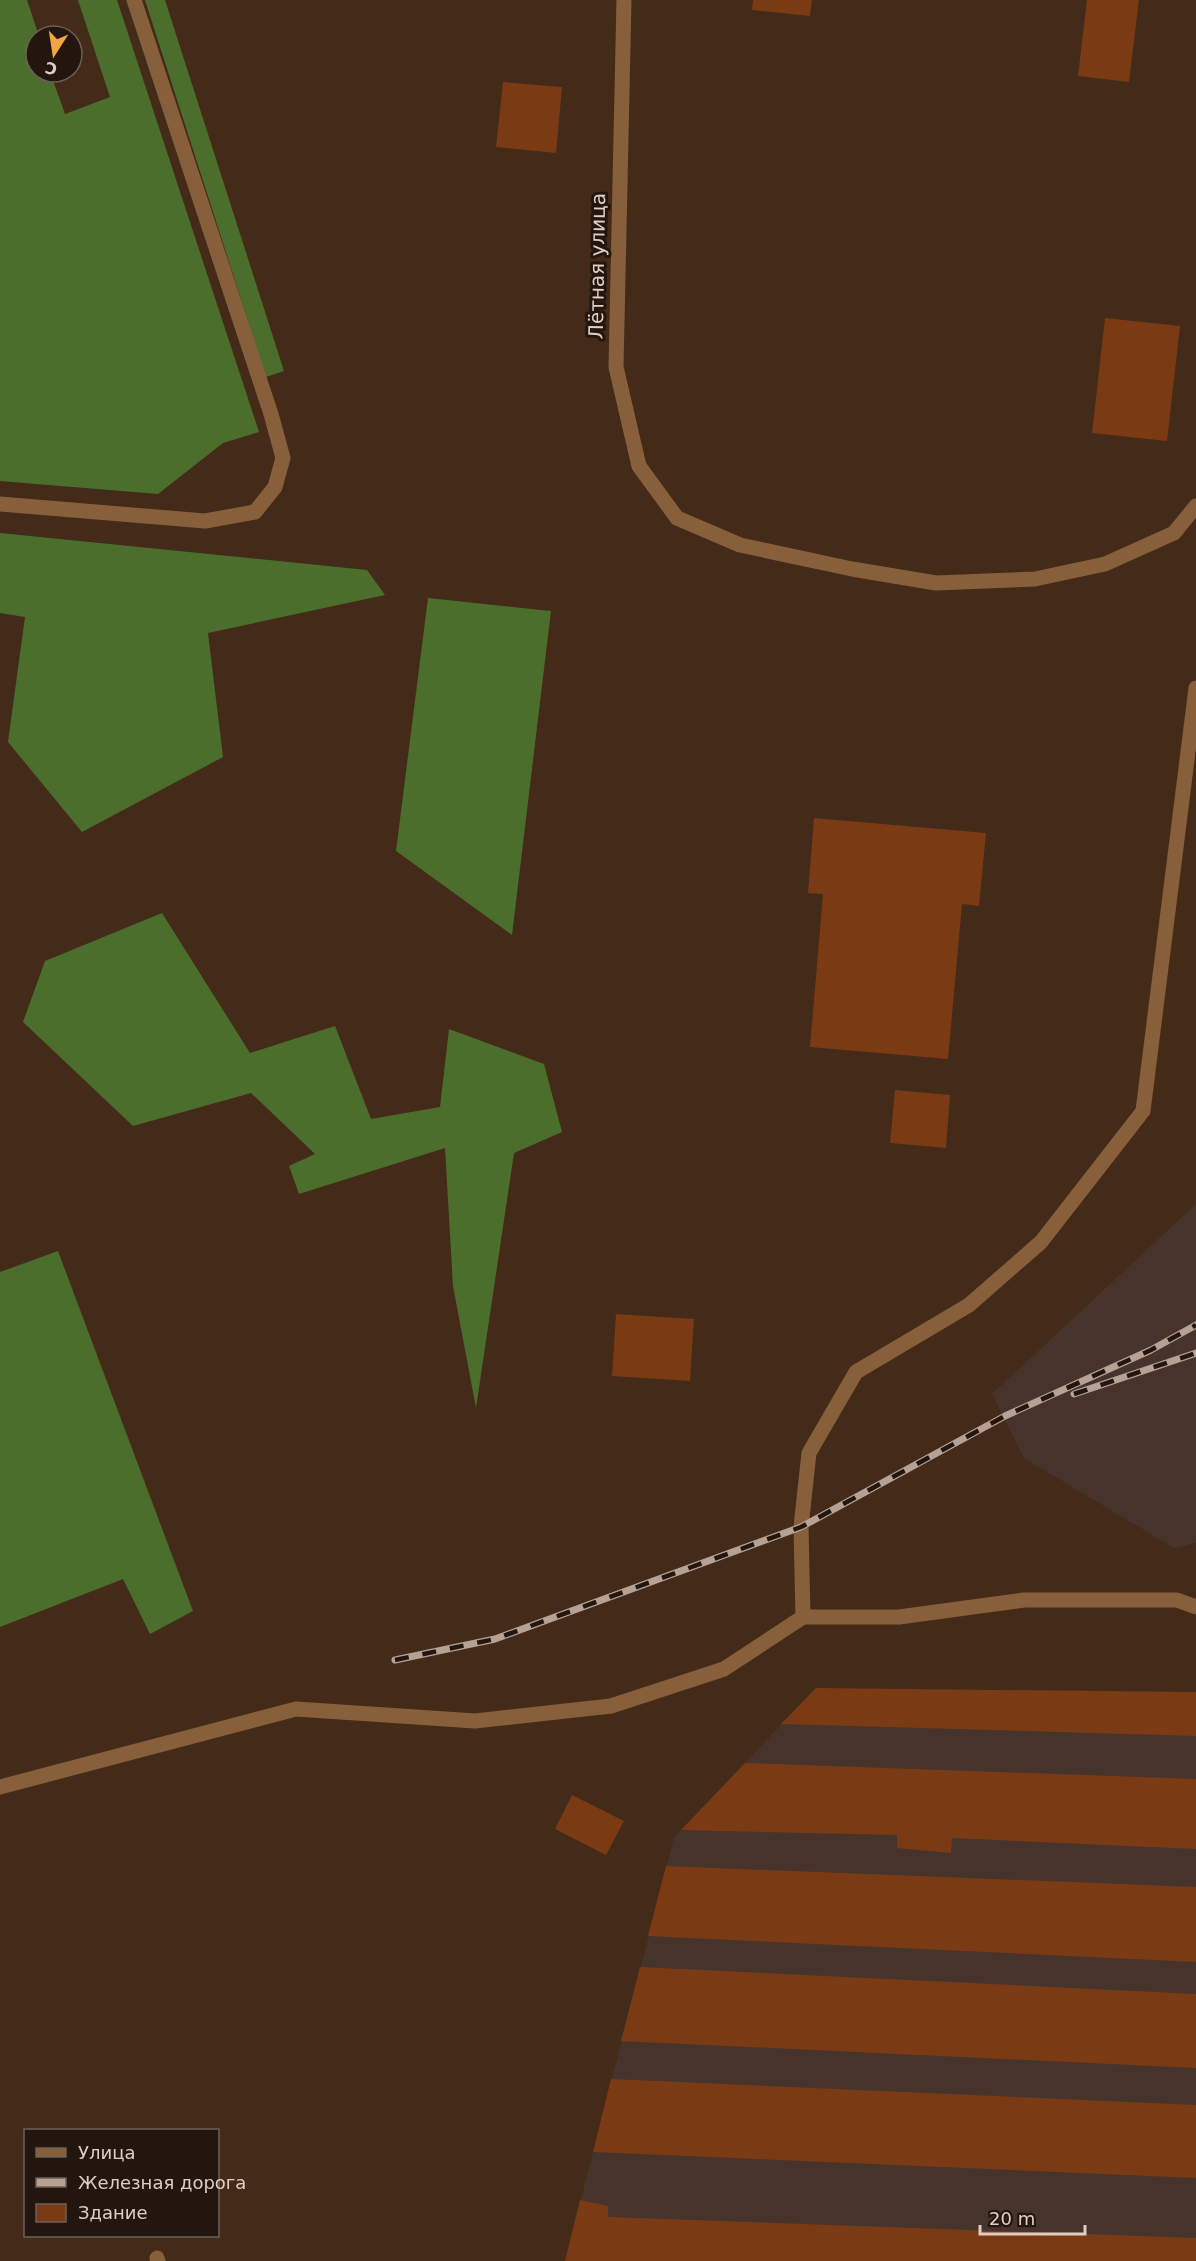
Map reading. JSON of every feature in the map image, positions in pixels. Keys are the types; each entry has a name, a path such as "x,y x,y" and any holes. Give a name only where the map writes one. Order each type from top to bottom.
{"street":[{"path":"0,504 205,521 255,512 275,487 283,458 271,414 134,0"},
{"name":"Лётная улица","path":"624,0 616,367 639,466 677,518 740,545 852,569 936,583 1035,579 1105,564 1174,533 1196,506"},
{"path":"803,1617 801,1527 809,1453 856,1372 969,1305 1041,1242 1143,1111 1196,688"},
{"path":"0,1787 296,1709 475,1720 611,1706 724,1669 803,1617 899,1617 1024,1600 1177,1600 1196,1607"}],"shaded area":[{"path":"1196,1204 1196,1543 1174,1548 1024,1458 992,1394"},
{"path":"816,1688 1196,1702 1196,2261 565,2261 674,1838"}],"green space":[{"path":"0,0 27,0 35,24 24,24 24,84 54,84 65,114 110,97 78,0 117,0 259,432 223,443 158,494 0,481"},
{"path":"145,0 165,0 284,371 266,377"},
{"path":"0,533 367,570 385,595 208,633 223,757 82,832 8,742 25,617 0,613"},
{"path":"428,598 551,611 512,935 396,851"},
{"path":"162,913 250,1053 335,1026 371,1119 440,1107 449,1029 544,1064 562,1132 514,1153 476,1408 453,1286 445,1148 299,1194 289,1166 315,1154 251,1093 133,1126 23,1022 45,961"},
{"path":"58,1251 193,1611 150,1634 123,1579 0,1627 0,1272"}],"building":[{"path":"753,0 812,0 810,16 752,10"},
{"path":"1087,0 1139,0 1129,82 1078,76"},
{"path":"503,82 562,87 556,153 496,147"},
{"path":"1105,318 1180,326 1167,441 1092,433"},
{"path":"814,818 986,833 979,906 962,904 948,1059 810,1047 823,894 808,893"},
{"path":"895,1090 950,1095 946,1148 890,1143"},
{"path":"616,1314 694,1319 690,1381 612,1376"},
{"path":"816,1688 1196,1692 1196,1736 781,1724"},
{"path":"745,1763 1196,1779 1196,1849 952,1838 951,1853 897,1848 897,1835 681,1830"},
{"path":"572,1795 624,1821 606,1855 555,1829"},
{"path":"666,1866 1196,1887 1196,1962 648,1936"},
{"path":"640,1967 1196,1994 1196,2068 621,2041"},
{"path":"611,2079 1196,2105 1196,2178 593,2152"},
{"path":"580,2200 608,2206 608,2217 1196,2238 1196,2261 565,2261"}],"railway":[{"path":"395,1660 495,1639 801,1527 1005,1416 1151,1350 1196,1325"},
{"path":"1074,1394 1196,1353"}]}
